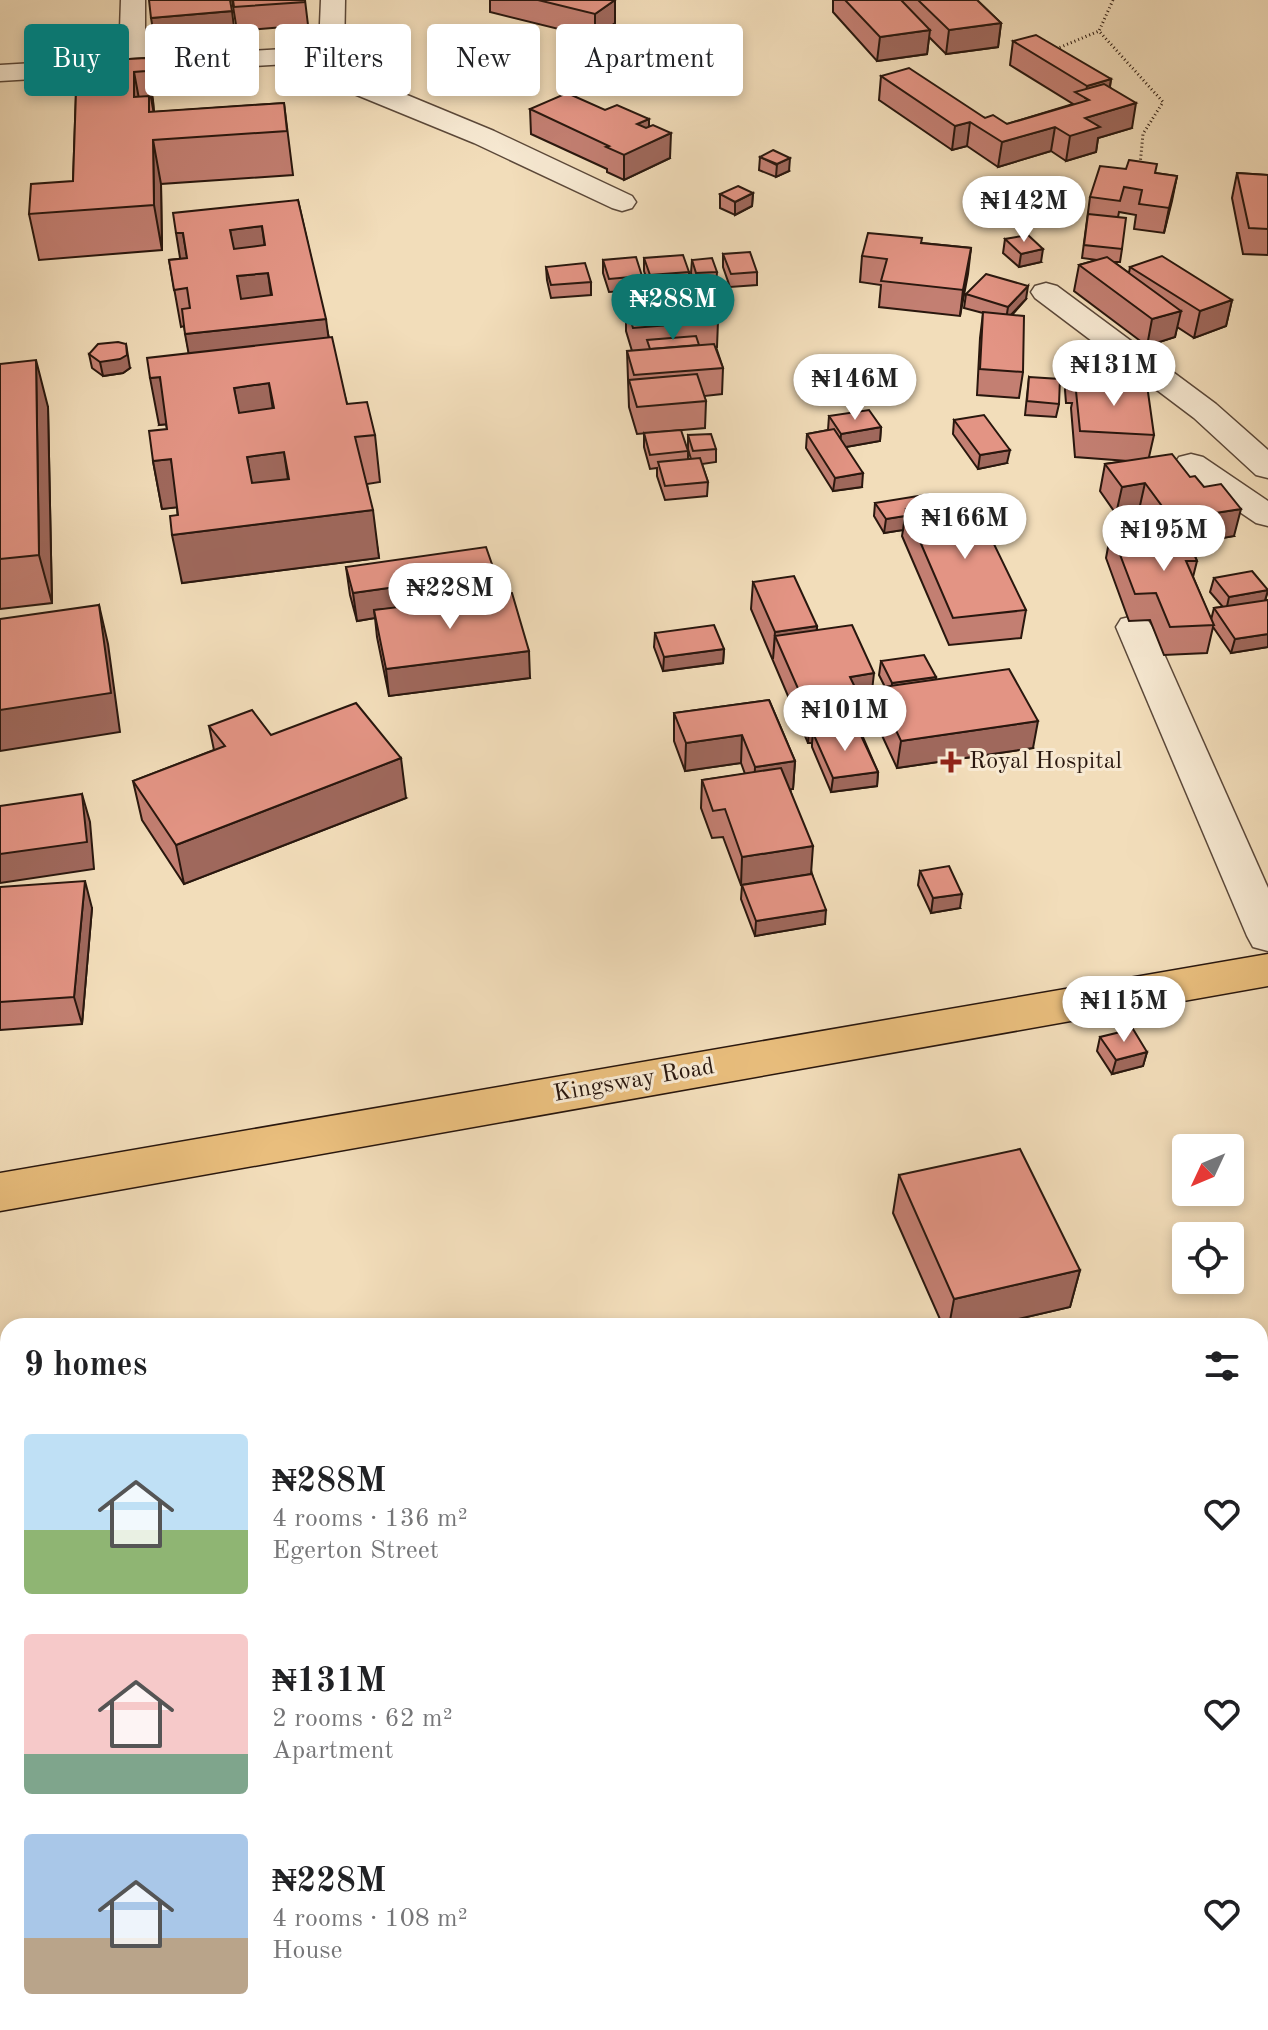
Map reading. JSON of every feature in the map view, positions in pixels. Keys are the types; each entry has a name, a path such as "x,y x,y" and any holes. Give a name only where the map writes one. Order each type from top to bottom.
{"main road":[{"name":"Kingsway Road","path":"0,1192 1268,970"}],"street":[{"path":"132,66 133,0"},
{"path":"332,24 333,0"},
{"path":"0,73 275,57"},
{"path":"383,96 484,137 622,202"},
{"path":"1046,292 1205,411 1268,468"},
{"path":"1191,464 1268,516"},
{"path":"1134,627 1268,936"}],"path":[{"path":"1055,49 1099,31 1113,0"},
{"path":"1099,31 1163,102 1143,134 1140,164"}],"building":[{"path":"149,0 230,0 232,11 151,18"},
{"path":"233,0 305,0 305,2 234,7"},
{"path":"538,0 615,0 595,14"},
{"path":"845,0 901,0 930,30 880,37"},
{"path":"918,0 977,0 1001,23 949,30"},
{"path":"1036,35 1111,79 1087,86 1013,41"},
{"path":"145,58 145,71 134,72 134,97 149,96 149,112 284,103 287,131 153,140 154,205 29,214 31,184 73,181 76,96 129,96 129,59"},
{"path":"909,68 985,118 993,115 1007,124 1089,100 1075,92 1104,84 1136,103 1085,118 1100,127 1070,136 1055,127 1002,142 970,122 955,126 881,76"},
{"path":"560,96 574,96 605,110 617,105 649,119 637,124 646,128 653,125 671,133 624,155 530,109"},
{"path":"773,150 790,158 777,164 760,157"},
{"path":"1129,160 1157,164 1155,173 1177,176 1169,208 1139,204 1142,190 1124,187 1120,201 1090,197 1100,166 1126,169"},
{"path":"1237,173 1268,175 1268,229 1249,228"},
{"path":"738,186 753,193 735,202 720,194"},
{"path":"298,200 326,319 185,334 182,309 190,308 187,288 174,290 169,260 187,258 183,233 176,233 173,213","holes":["262,226 265,245 234,249 230,230","268,273 272,295 241,299 237,276"]},
{"path":"1088,214 1126,218 1122,249 1084,245"},
{"path":"868,233 922,238 921,243 971,248 963,290 881,281 887,259 862,256"},
{"path":"1028,235 1043,249 1021,254 1005,239"},
{"path":"750,252 757,272 731,274 723,254"},
{"path":"683,255 689,272 650,275 644,258"},
{"path":"1162,256 1232,300 1200,311 1130,267"},
{"path":"636,257 642,276 609,279 603,260"},
{"path":"1107,257 1181,311 1152,319 1079,265"},
{"path":"712,258 717,272 696,273 692,260"},
{"path":"585,263 591,282 551,285 546,267"},
{"path":"986,274 1028,286 1008,307 966,294"},
{"path":"710,298 718,321 633,328 626,305"},
{"path":"983,312 1024,316 1023,372 980,369"},
{"path":"696,336 699,345 650,349 647,340"},
{"path":"332,337 347,404 367,402 375,435 355,437 373,510 172,535 170,516 178,515 171,459 153,461 149,431 167,429 160,377 150,378 147,358","holes":["269,383 274,408 239,413 234,388","284,452 289,479 252,483 247,457"]},
{"path":"98,344 126,344 127,355 120,359 100,362 89,354"},
{"path":"714,344 723,368 634,375 627,351"},
{"path":"36,360 39,555 0,559 0,364"},
{"path":"697,374 706,401 637,407 629,380"},
{"path":"1029,377 1060,379 1059,404 1027,401"},
{"path":"1067,377 1132,381 1133,384 1075,381 1074,389 1068,389"},
{"path":"1075,381 1147,385 1154,435 1080,431"},
{"path":"869,410 881,427 841,434 829,416"},
{"path":"984,415 1010,450 980,455 954,420"},
{"path":"834,429 863,473 835,478 807,434"},
{"path":"681,430 688,451 650,455 644,433"},
{"path":"711,434 716,449 693,451 688,435"},
{"path":"1172,454 1190,477 1195,476 1204,487 1221,484 1241,509 1170,517 1145,483 1122,487 1105,464"},
{"path":"700,458 708,482 665,486 658,462"},
{"path":"930,494 938,506 906,509 905,516 886,519 875,503"},
{"path":"974,503 1026,610 953,618 906,509"},
{"path":"1183,528 1197,561 1186,561 1214,625 1170,627 1156,593 1135,594 1111,531"},
{"path":"486,547 495,573 353,593 346,567"},
{"path":"1252,571 1268,590 1229,597 1214,578"},
{"path":"794,576 817,626 775,632 753,582"},
{"path":"512,593 529,651 386,669 374,610"},
{"path":"1268,600 1268,634 1235,639 1214,608"},
{"path":"99,605 111,693 0,710 0,619"},
{"path":"714,625 724,649 664,657 655,633"},
{"path":"852,625 874,673 850,677 865,708 810,716 775,636"},
{"path":"924,655 936,677 892,683 881,661"},
{"path":"1009,669 1038,721 901,741 876,688"},
{"path":"769,700 795,761 755,767 742,735 686,743 674,713"},
{"path":"356,703 401,758 176,845 133,781 225,746 209,726 252,710 271,735"},
{"path":"857,727 878,772 833,778 813,733"},
{"path":"781,768 813,846 742,857 725,809 713,811 702,780"},
{"path":"82,794 87,842 0,854 0,806"},
{"path":"949,866 962,894 933,898 920,871"},
{"path":"812,874 826,910 756,921 742,885"},
{"path":"85,881 74,997 0,1002 0,887"},
{"path":"1133,1029 1147,1052 1116,1060 1100,1037"},
{"path":"1020,1149 1080,1270 954,1299 899,1175"}],"place":[{"name":"Royal Hospital","path":"951,762"}]}
